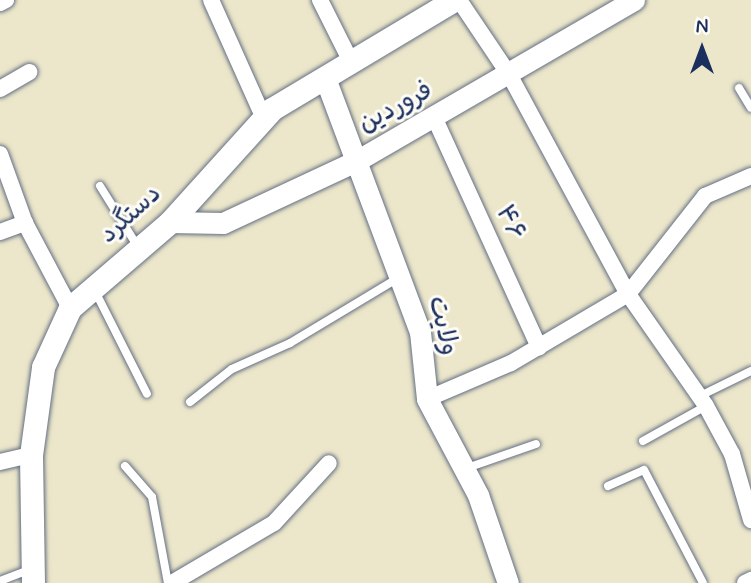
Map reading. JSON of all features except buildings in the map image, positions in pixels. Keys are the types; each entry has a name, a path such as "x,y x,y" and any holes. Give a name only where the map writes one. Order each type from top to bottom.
{"main road":[{"name":"دستگرد","path":"32,576 31,455 43,367 70,308 92,285 170,222 263,117 457,0"}],"street":[{"path":"0,3 6,0"},
{"path":"211,0 263,117"},
{"path":"320,0 351,62"},
{"path":"457,0 510,76 628,295 703,401 732,454 749,510"},
{"name":"فروردین","path":"170,222 223,223 358,160 510,76 634,0"},
{"path":"0,89 30,72"},
{"name":"ولایت","path":"325,78 358,160 420,332 427,399 464,469 508,583"},
{"name":"۴۶","path":"435,119 539,347"},
{"path":"0,154 25,223 70,308"},
{"path":"427,399 539,347 628,295 705,197 751,176"},
{"path":"0,232 25,223"},
{"path":"0,462 31,455"},
{"path":"170,583 274,523 329,463"},
{"path":"745,583 751,580"}],"lane":[{"path":"739,88 751,108"},
{"path":"100,186 139,249"},
{"path":"190,402 232,369 290,343 400,277"},
{"path":"92,285 147,394"},
{"path":"643,441 751,371"},
{"path":"464,469 536,444"},
{"path":"125,466 152,497 170,583"},
{"path":"608,486 644,470 703,583"},
{"path":"0,581 32,576"}]}
